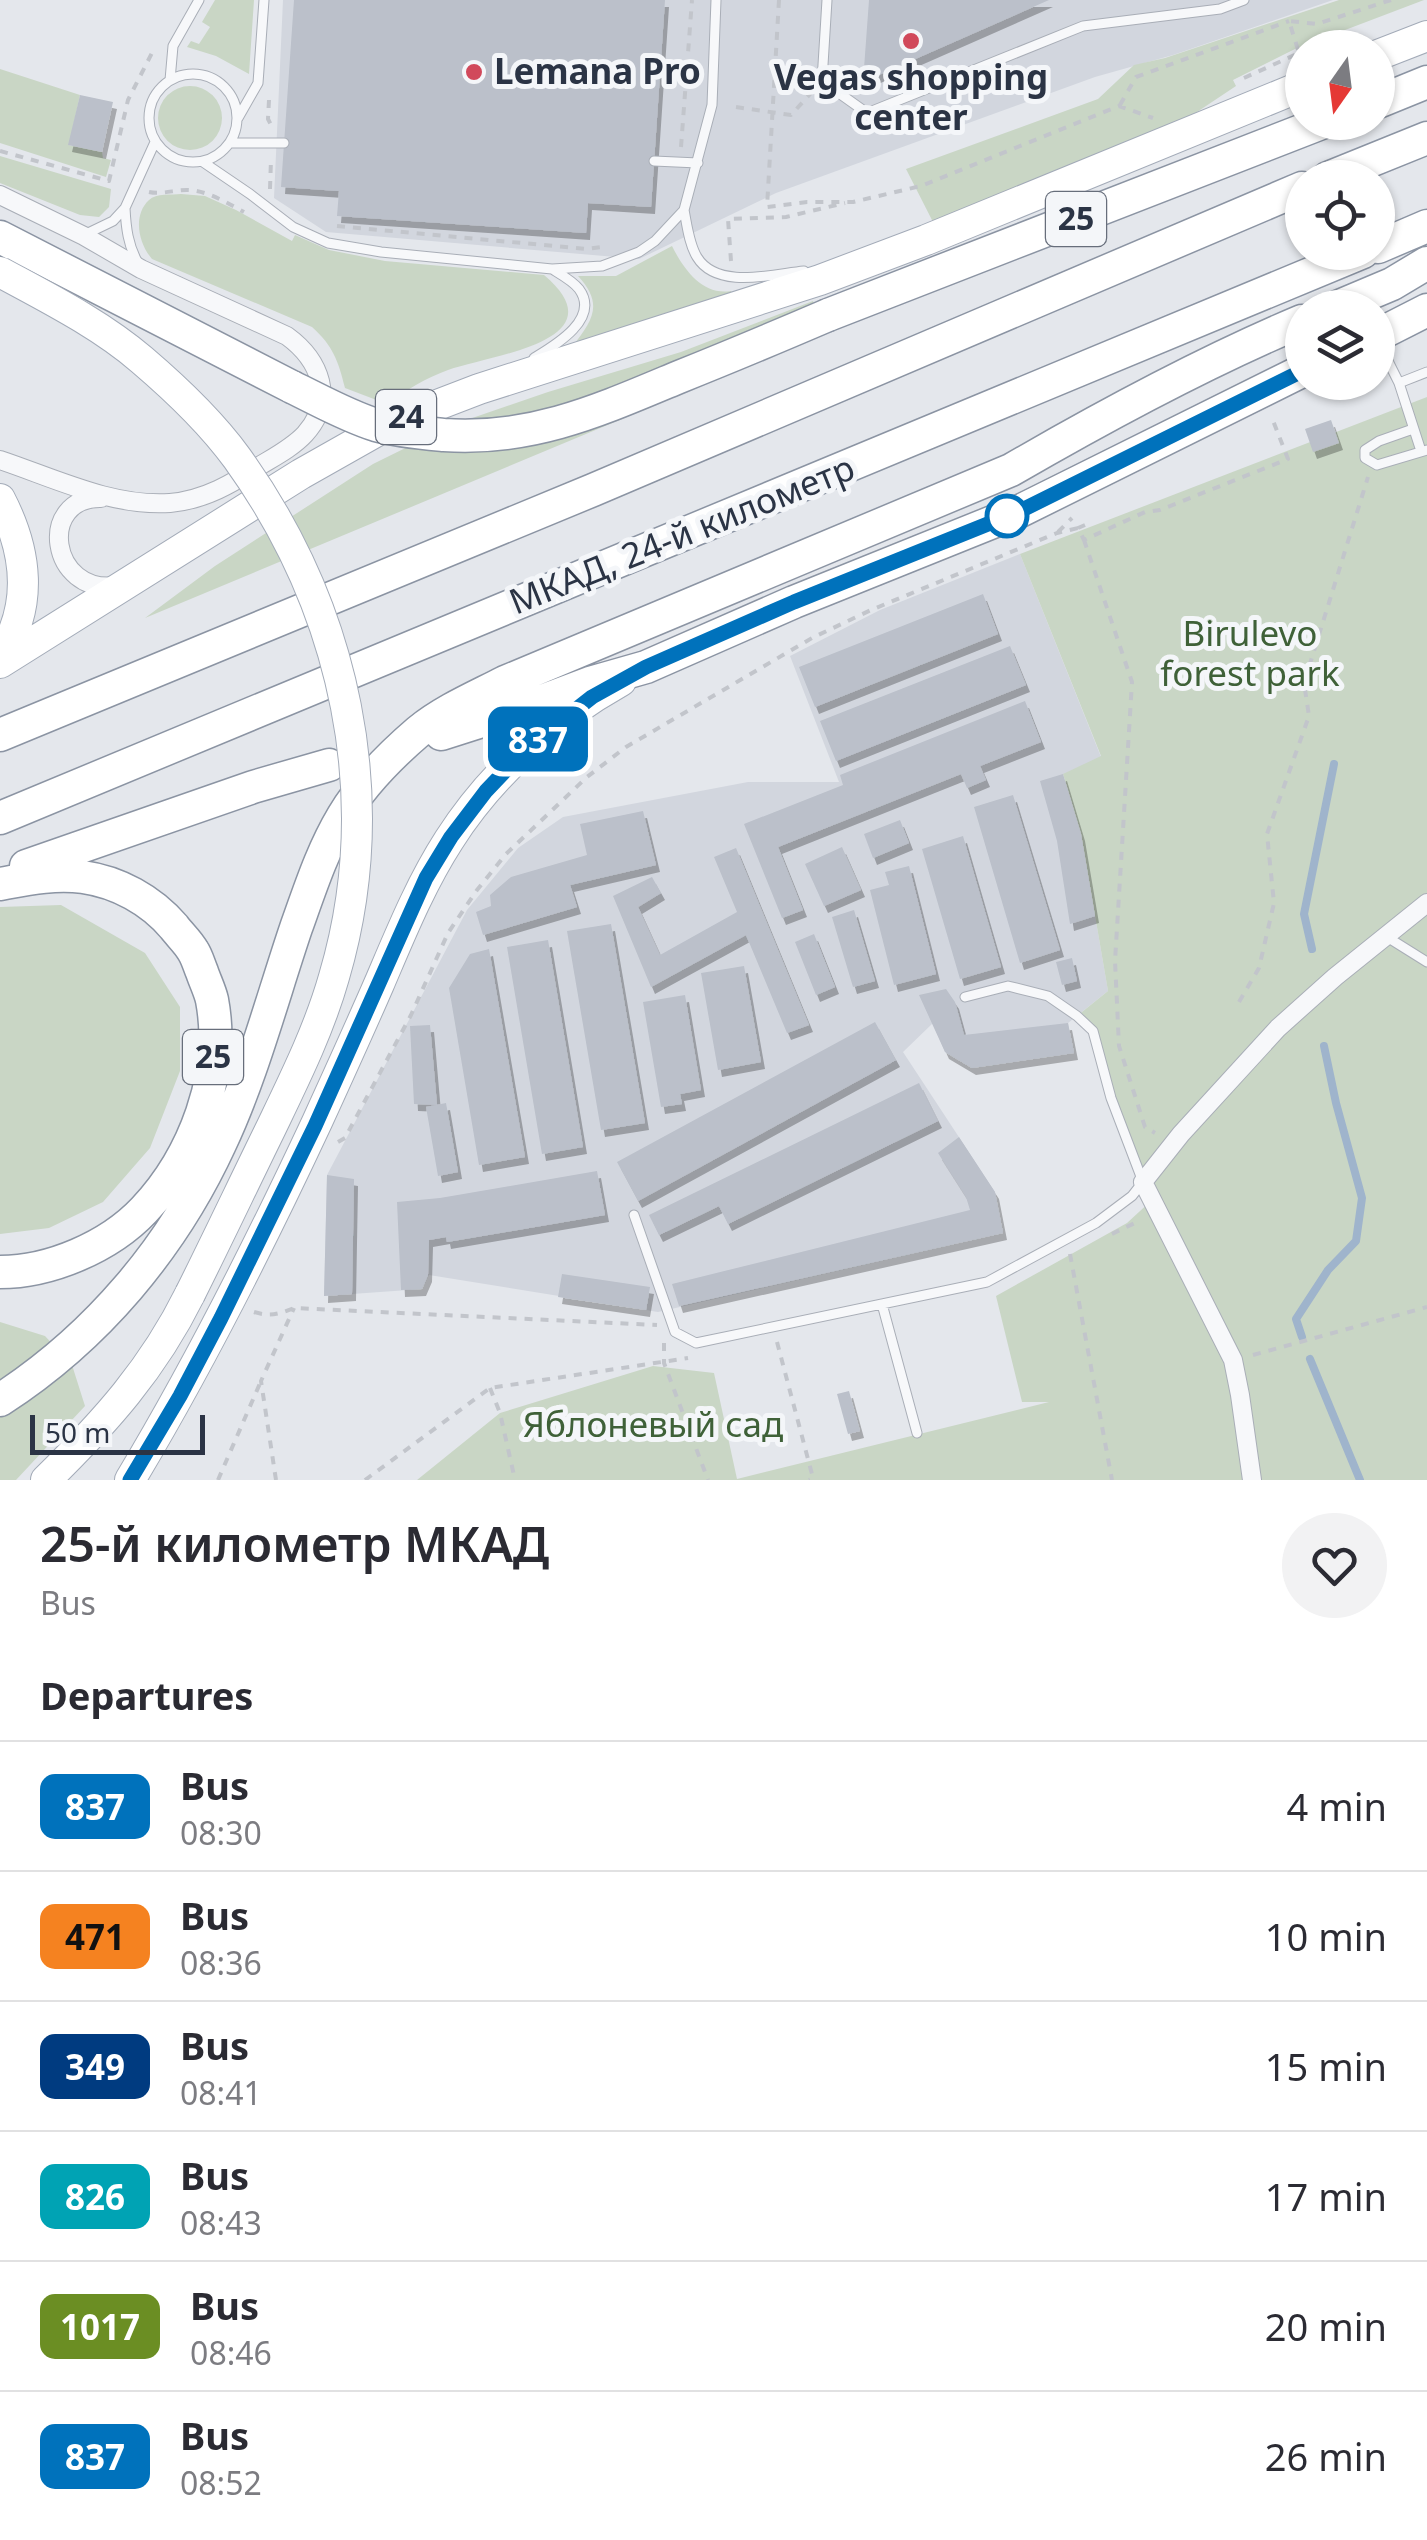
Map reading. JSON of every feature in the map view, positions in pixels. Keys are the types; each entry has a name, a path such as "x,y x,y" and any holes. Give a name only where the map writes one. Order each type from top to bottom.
{"highway":[{"path":"1395,95 1427,82"},
{"name":"25","path":"0,237 339,410 378,425 474,437 522,432 600,410 828,315 1285,137"},
{"path":"1373,160 1427,138"},
{"path":"0,735 593,490 1285,195"},
{"path":"1395,240 1427,226"},
{"path":"1378,290 1427,262"},
{"name":"МКАД, 24-й километр","path":"0,818 1321,270"},
{"path":"1395,328 1427,310"},
{"path":"0,1400 93,1327 149,1264 190,1202 221,1143 242,1088 324,851 345,812 380,766 421,730 457,706 571,654 1012,470 1218,358 1285,328"},
{"path":"442,734 646,667 794,602 1020,511 1285,379"},
{"path":"0,882 26,866 253,787 329,765"},
{"name":"25","path":"0,882 39,876 82,877 123,887 163,914 193,951 212,999 215,1039 212,1078 199,1122 176,1171 142,1212 106,1240 62,1260 16,1272 0,1272"}],"main road":[{"path":"1395,48 1427,36"},
{"name":"24","path":"0,660 301,474 393,422 479,390 802,286 1285,93"},
{"path":"0,272 74,313 138,357 191,405 236,456 287,536 320,609 351,728 356,793 355,859 348,916 335,976 299,1070 174,1328 109,1416 46,1480"},
{"path":"0,499 21,550 23,582 21,610 12,640 0,660"},
{"path":"130,1480 221,1318 323,1109 426,878 451,837 486,791 527,748 592,697 646,667"}],"street":[{"path":"0,195 141,269 287,336 308,353 318,372 321,404 313,424 299,440 216,492 195,499 149,504 117,498 0,460"},
{"path":"117,498 81,500 64,518 59,542 66,566 85,582 109,587 127,583"},
{"path":"1252,1480 1233,1360 1143,1182 1181,1134 1278,1028 1384,935 1427,903"}],"lane":[{"path":"170,80 174,46 199,0"},
{"path":"238,118 258,83 264,0"},
{"path":"203,162 293,227 328,243 380,252 552,268 602,266 639,252 684,210 712,104 716,0"},
{"path":"827,0 822,81 867,113 1083,26 1220,9 1244,0"},
{"path":"183,75 209,77 230,93 238,118 230,143 203,162 176,160 155,142 150,131 154,97 170,80 183,75"},
{"path":"84,236 112,221 125,208 155,142"},
{"path":"230,143 284,143"},
{"path":"654,161 698,162"},
{"path":"125,208 130,249 141,269"},
{"path":"684,210 698,259 716,274 758,276 856,266"},
{"path":"479,390 553,347 579,322 584,302 579,289 552,268"},
{"path":"1400,383 1427,372"},
{"path":"1395,373 1413,430 1424,451 1377,465 1365,458 1365,450 1379,441 1413,430"},
{"path":"1384,935 1427,962"},
{"path":"634,1215 675,1332 696,1343 988,1282 1096,1223 1132,1196 1143,1182 1111,1098 1093,1031 1048,996 1008,986 965,997"},
{"path":"882,1304 917,1433"}],"path":[{"path":"680,162 692,0"},
{"path":"779,0 767,207 853,202"},
{"path":"732,276 728,219 786,218 921,186 1119,106 1136,78 1289,21 1317,24 1391,0"},
{"path":"1235,82 1299,53 1289,21"},
{"path":"0,151 108,181 128,100 160,38"},
{"path":"736,108 791,115 822,81"},
{"path":"270,86 272,193"},
{"path":"1119,106 1151,119"},
{"path":"1012,150 1016,160"},
{"path":"156,194 192,190 257,218"},
{"path":"327,224 587,249 615,246"},
{"path":"1084,540 1145,512 1160,510 1288,458 1270,413"},
{"path":"1239,1002 1259,968 1274,903 1267,834 1309,716 1304,683 1366,480 1377,465"},
{"path":"1180,490 1185,500"},
{"path":"331,1146 345,1138 411,1015 448,934 478,890 506,854 587,777 626,748 812,638 1057,533 1086,525"},
{"path":"1078,528 1132,682 1116,962 1119,1046 1145,1128 1155,1134"},
{"path":"1104,1238 1147,1217"},
{"path":"1069,1250 1112,1480"},
{"path":"259,1313 275,1316 294,1308 664,1326"},
{"path":"218,1480 294,1308"},
{"path":"1233,1360 1427,1308"},
{"path":"777,1341 813,1478 809,1480"},
{"path":"664,1344 664,1362 708,1480"},
{"path":"365,1480 490,1388 664,1362"},
{"path":"261,1381 276,1480"},
{"path":"490,1388 500,1412 516,1480"}],"shaded area":[{"path":"283,0 1333,0 1173,55 1095,77 776,193 639,259 326,232 274,198"},
{"path":"1020,554 1101,757 1063,775 1081,834 1108,991 1068,1023 1074,1053 972,1068 945,1052 933,1023 903,1052 995,1192 1003,1233 658,1312 429,1275 422,1289 324,1296 327,1175 467,910 518,848 563,817 748,782 839,782 790,656 880,610"}],"green space":[{"path":"215,0 254,0 249,74 216,56 187,47 191,41 199,44 210,27 202,22"},
{"path":"1339,0 1424,0 1345,30 1285,30 1285,54 1233,80 1236,86 1188,118 933,222 906,169 1098,99 1134,65"},
{"path":"0,69 80,95 69,145 102,152 103,158 111,160 106,177 0,143"},
{"path":"190,86 213,95 222,118 213,141 190,150 167,141 158,118 167,95"},
{"path":"0,156 111,189 109,207 99,217 80,215 0,183"},
{"path":"156,196 205,196 292,241 295,235 329,250 385,261 544,275 564,297 568,316 559,330 541,342 440,373 387,404 345,388 334,354 312,327 152,259 139,230 140,214"},
{"path":"672,246 702,285 731,291 733,295 572,347 593,312 591,295 578,276 616,276"},
{"path":"813,301 826,334 145,618 215,566 373,464 452,425 681,352"},
{"name":"Birulevo forest park","path":"1427,397 1427,1480 417,1480 500,1413 653,1366 714,1373 737,1479 1049,1402 1022,1402 996,1296 1127,1223 1152,1200 1093,1031 1077,1016 1108,991 1081,834 1063,774 1101,756 1020,554"},
{"path":"61,905 145,953 180,1007 180,1071 150,1148 103,1202 49,1228 0,1234 0,907"},
{"path":"0,1322 45,1336 72,1365 85,1406 16,1480 0,1480"}],"building":[{"name":"Lemana Pro","path":"294,0 665,0 651,207 588,203 586,233 337,216 339,191 281,187"},
{"name":"Vegas shopping center","path":"869,0 1049,0 863,82"},
{"path":"80,95 113,102 102,152 68,145"},
{"path":"1331,420 1339,443 1313,452 1305,429"},
{"path":"983,594 998,634 815,707 799,667"},
{"path":"1010,646 1026,685 836,761 820,721"},
{"path":"1025,701 1041,742 980,766 986,780 967,788 961,774 778,847 803,910 782,918 744,824 843,785 840,775"},
{"path":"1063,774 1081,834 1095,916 1070,924 1057,841 1040,781"},
{"path":"1013,795 1060,950 1020,963 974,807"},
{"path":"643,811 656,865 570,885 577,907 483,935 476,912 491,906 490,895 511,877 587,855 580,824"},
{"path":"900,820 909,843 873,858 864,834"},
{"path":"963,836 1001,967 960,979 922,849"},
{"path":"842,847 861,890 824,906 805,864"},
{"path":"736,848 809,1025 787,1033 746,935 651,987 613,896 652,877 661,893 638,907 660,955 737,912 714,857"},
{"path":"909,866 936,974 894,985 870,890 889,885 885,872"},
{"path":"854,910 875,981 853,987 832,917"},
{"path":"611,924 645,1123 601,1130 567,931"},
{"path":"814,934 835,987 816,995 795,942"},
{"path":"548,940 583,1147 542,1154 507,947"},
{"path":"489,949 525,1157 479,1165 449,988 470,954"},
{"path":"1072,958 1077,981 1062,985 1056,962"},
{"path":"744,966 761,1062 718,1070 701,973"},
{"path":"946,989 955,1002 964,1035 1068,1023 1074,1053 972,1068 945,1052 919,995"},
{"path":"685,995 701,1090 680,1094 682,1104 661,1107 643,1002"},
{"path":"875,1022 896,1060 638,1201 617,1162"},
{"path":"430,1025 437,1105 414,1104 410,1026"},
{"path":"919,1083 938,1121 728,1224 719,1206 659,1235 649,1215"},
{"path":"446,1103 458,1172 438,1176 426,1107"},
{"path":"959,1137 995,1192 1003,1233 679,1306 672,1284 970,1210 938,1153"},
{"path":"597,1171 605,1215 447,1242 446,1237 429,1240 428,1275 422,1289 401,1290 397,1202"},
{"path":"327,1175 354,1179 352,1294 324,1296"},
{"path":"562,1274 650,1287 646,1310 558,1297"},
{"path":"849,1391 860,1431 848,1434 837,1394"}],"waterway":[{"path":"1312,949 1304,914 1334,764"},
{"path":"1302,1337 1296,1319 1328,1270 1356,1241 1362,1198 1324,1046"},
{"path":"1310,1359 1360,1480"}],"bus line":[{"name":"837","path":"130,1480 221,1318 315,1126 426,878 486,791 527,748 592,697 646,667 794,602 1020,511 1285,379"}],"place":[{"name":"Vegas shopping center","path":"911,41"},
{"name":"Lemana Pro","path":"474,72"}],"park label":[{"name":"Яблоневый сад","path":"653,1425"}]}
